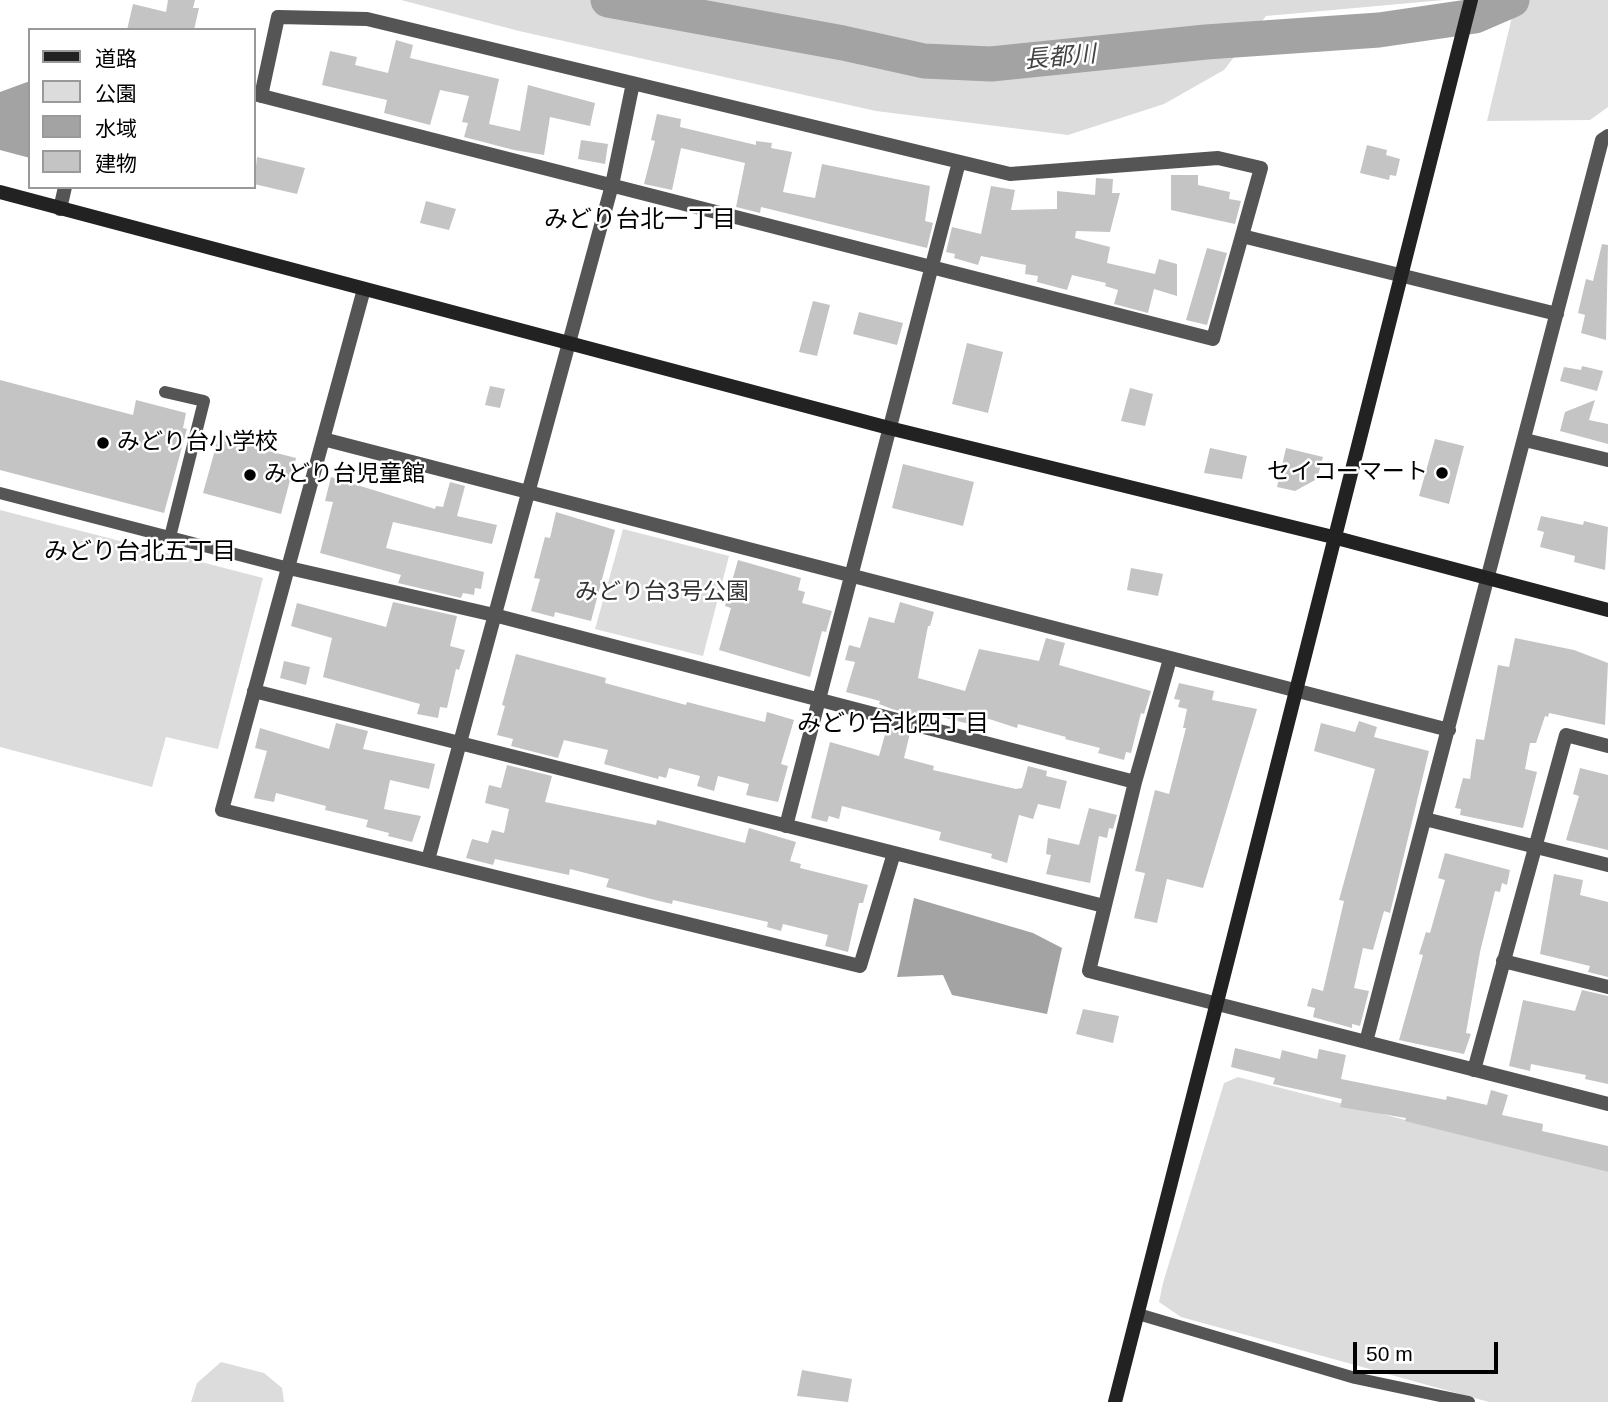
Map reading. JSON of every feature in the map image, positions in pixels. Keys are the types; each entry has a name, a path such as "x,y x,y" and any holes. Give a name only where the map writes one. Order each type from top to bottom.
{"street":[{"path":"1115,1402 1219,1003 1294,691 1471,0"},
{"path":"278,17 366,19 1010,174 1218,158 1261,168 1213,339 258,95 278,17"},
{"path":"428,860 612,186 633,83"},
{"path":"1366,1042 1602,140 1608,136"},
{"path":"786,826 959,162"},
{"path":"60,209 65,189"},
{"path":"0,192 888,428 1333,537 1488,581 1608,610"},
{"path":"1242,236 1557,314"},
{"path":"364,289 222,810 860,966 894,853"},
{"path":"323,439 1449,730"},
{"path":"1525,440 1608,460"},
{"path":"289,568 494,615 1135,782"},
{"path":"1170,659 1135,782 1089,971 1608,1104"},
{"path":"254,691 1104,906"},
{"path":"1474,1070 1566,735 1608,746"},
{"path":"1425,819 1608,865"},
{"path":"1503,961 1608,987"}],"lane":[{"path":"165,392 204,401 170,537"},
{"path":"0,493 289,568"},
{"path":"1138,1314 1355,1378 1469,1402"}],"green space":[{"path":"401,0 1444,0 1266,16 1224,70 1164,104 1068,135 876,111 519,31"},
{"path":"1516,0 1608,0 1608,107 1590,120 1487,121"},
{"path":"0,510 263,578 218,749 166,737 152,787 0,747"},
{"name":"みどり台3号公園","path":"623,529 729,556 703,656 595,629"},
{"path":"1238,1077 1608,1172 1608,1402 1489,1402 1181,1317 1159,1302 1224,1083"},
{"path":"221,1362 264,1373 282,1388 284,1402 191,1402 197,1383"}],"water":[{"path":"28,82 28,157 0,150 0,92"},
{"path":"914,898 1033,933 1062,948 1047,1014 952,995 943,975 897,977"}],"building":[{"path":"168,0 195,0 193,8 199,8 194,28 127,28 133,4 166,12"},
{"path":"396,40 413,45 410,58 499,79 489,124 520,131 528,85 595,103 590,126 550,117 544,155 464,137 468,123 462,122 469,96 440,90 430,125 384,113 387,100 322,85 330,51 357,57 355,65 388,73"},
{"path":"657,114 681,119 680,127 756,145 756,141 772,143 771,148 792,152 783,192 815,198 822,164 930,186 925,221 933,223 927,248 761,207 760,213 736,207 745,163 681,148 672,190 644,184 655,141 651,140"},
{"path":"581,140 608,144 605,164 578,159"},
{"path":"1367,145 1387,150 1386,155 1400,159 1396,176 1390,175 1389,180 1360,173"},
{"path":"257,157 305,168 297,194 256,184"},
{"path":"1171,175 1198,175 1198,185 1230,192 1229,199 1241,201 1235,224 1171,210"},
{"path":"1096,178 1113,179 1112,193 1120,193 1110,232 1076,231 1075,238 1110,247 1107,263 1155,274 1159,259 1177,264 1177,296 1154,289 1148,313 1114,304 1118,290 1105,286 1106,283 1072,275 1067,290 1037,282 1038,276 1025,274 1026,265 981,256 978,265 954,258 955,254 946,252 952,227 981,234 991,186 1015,190 1011,210 1057,209 1057,191 1095,195"},
{"path":"426,201 456,209 449,230 420,223"},
{"path":"1602,244 1608,245 1606,340 1581,333 1585,315 1578,313 1586,279 1593,281"},
{"path":"1207,248 1227,253 1207,325 1186,320"},
{"path":"813,301 830,305 817,356 799,352"},
{"path":"859,312 903,323 897,345 853,334"},
{"path":"967,343 1003,352 988,413 952,404"},
{"path":"1582,366 1603,371 1597,391 1560,381 1564,367 1581,370"},
{"path":"0,380 133,415 136,400 186,413 183,428 187,429 164,513 0,470"},
{"path":"490,386 505,389 500,408 485,405"},
{"path":"1130,388 1153,394 1145,426 1121,421"},
{"path":"1595,400 1589,420 1608,424 1608,444 1560,431 1565,412"},
{"name":"みどり台児童館","path":"220,432 258,442 257,448 296,458 281,514 203,493"},
{"path":"1435,439 1464,446 1449,504 1419,496"},
{"path":"1210,448 1247,456 1242,479 1204,473"},
{"path":"1286,448 1323,457 1317,479 1295,491 1277,487"},
{"path":"903,464 974,482 963,526 892,508"},
{"path":"331,477 435,509 436,506 443,507 450,482 465,486 457,516 497,525 492,544 393,522 386,548 484,572 481,589 475,588 474,595 463,593 461,598 398,583 401,575 320,553 333,502 325,501"},
{"path":"556,512 615,530 591,621 555,612 554,617 531,611 540,579 534,578 545,537 550,538"},
{"path":"1541,516 1608,527 1605,570 1574,562 1575,556 1540,547 1544,532 1537,530"},
{"path":"738,560 801,578 798,590 805,592 802,603 832,611 826,632 822,631 810,677 719,650 731,608 725,606"},
{"path":"1131,568 1163,574 1158,596 1127,590"},
{"path":"393,602 457,616 450,646 465,650 459,670 456,669 447,708 440,707 438,718 417,714 420,704 323,677 332,638 291,626 297,603 386,627"},
{"path":"900,602 934,612 928,626 918,678 965,691 979,649 1039,661 1046,638 1065,643 1059,665 1151,691 1144,714 1141,713 1131,753 1126,752 1124,760 1098,753 1100,748 1018,724 1017,728 983,717 980,727 920,711 915,715 879,704 880,701 846,692 855,662 845,660 849,645 860,648 869,617 894,623"},
{"path":"1515,638 1574,650 1608,663 1605,725 1549,713 1548,717 1545,716 1536,743 1530,743 1525,769 1537,772 1523,828 1460,815 1461,809 1455,808 1463,778 1470,779 1476,739 1484,740 1498,665 1509,667"},
{"path":"516,654 606,678 605,683 686,705 687,702 765,722 767,712 794,720 781,764 788,766 778,802 746,795 749,784 718,776 714,791 697,786 700,776 669,768 666,778 659,776 658,779 604,764 608,750 564,740 558,758 511,746 513,739 497,735"},
{"path":"284,661 310,667 306,685 280,678"},
{"path":"1179,683 1214,691 1212,700 1257,709 1203,888 1167,879 1157,923 1134,918 1145,873 1135,871 1155,790 1169,794 1186,728 1183,728 1187,709 1178,707 1180,700 1174,699"},
{"path":"1359,721 1377,727 1374,737 1429,751 1390,913 1384,911 1373,950 1363,948 1354,988 1369,991 1360,1026 1352,1024 1352,1028 1313,1017 1315,1008 1307,1006 1312,988 1323,991 1344,901 1339,900 1375,769 1314,751 1321,723 1355,732"},
{"path":"336,723 368,731 363,749 435,764 429,789 390,780 384,809 421,816 412,842 366,827 368,820 325,810 326,806 276,793 274,802 254,798 267,751 255,748 260,728 329,749"},
{"path":"887,727 910,733 904,758 934,766 933,770 1016,789 1022,788 1028,766 1047,771 1046,776 1067,781 1060,809 1038,804 1033,819 1019,815 1007,863 991,858 992,854 939,840 941,832 842,806 839,819 829,816 827,822 811,818 830,742 879,756"},
{"path":"507,765 552,776 545,802 656,825 657,820 745,843 749,828 796,842 790,861 801,864 800,868 868,885 863,903 859,903 848,952 825,946 828,935 783,924 781,931 767,927 768,922 673,900 672,904 651,899 606,887 609,879 570,869 569,875 495,859 493,865 466,858 472,839 488,843 492,830 504,833 509,809 485,803 489,785 501,788"},
{"path":"1580,768 1608,775 1608,850 1566,840 1579,796 1573,794"},
{"path":"1089,808 1117,815 1113,829 1109,828 1107,838 1099,836 1090,883 1046,874 1051,855 1046,854 1048,838 1079,845"},
{"path":"1445,853 1510,870 1507,885 1502,883 1500,892 1495,891 1480,952 1466,1033 1471,1034 1464,1054 1399,1040 1423,955 1419,954 1426,932 1430,933 1445,880 1438,878"},
{"path":"1554,874 1583,880 1580,895 1608,902 1608,977 1588,972 1590,966 1540,954"},
{"path":"1582,990 1608,996 1608,1084 1585,1079 1586,1075 1531,1064 1530,1071 1509,1066 1523,1000 1575,1011"},
{"path":"1083,1009 1119,1016 1113,1043 1076,1034"},
{"path":"1235,1048 1280,1059 1282,1050 1317,1059 1319,1049 1346,1055 1341,1079 1446,1100 1447,1096 1487,1105 1491,1090 1508,1095 1502,1115 1543,1124 1542,1131 1608,1146 1608,1172 1405,1121 1406,1118 1340,1107 1342,1099 1273,1084 1275,1078 1231,1067"},
{"path":"802,1370 852,1379 848,1402 797,1396"}],"waterway":[{"name":"長都川","path":"608,0 843,43 924,61 991,64 1206,42 1379,30 1475,16 1512,0"}],"place":[{"name":"みどり台小学校","path":"103,443"},
{"name":"セイコーマート","path":"1442,473"},
{"name":"みどり台児童館","path":"250,475"}],"district":[{"name":"みどり台北一丁目","path":"640,220"},
{"name":"みどり台北五丁目","path":"140,552"},
{"name":"みどり台北四丁目","path":"893,724"}]}
